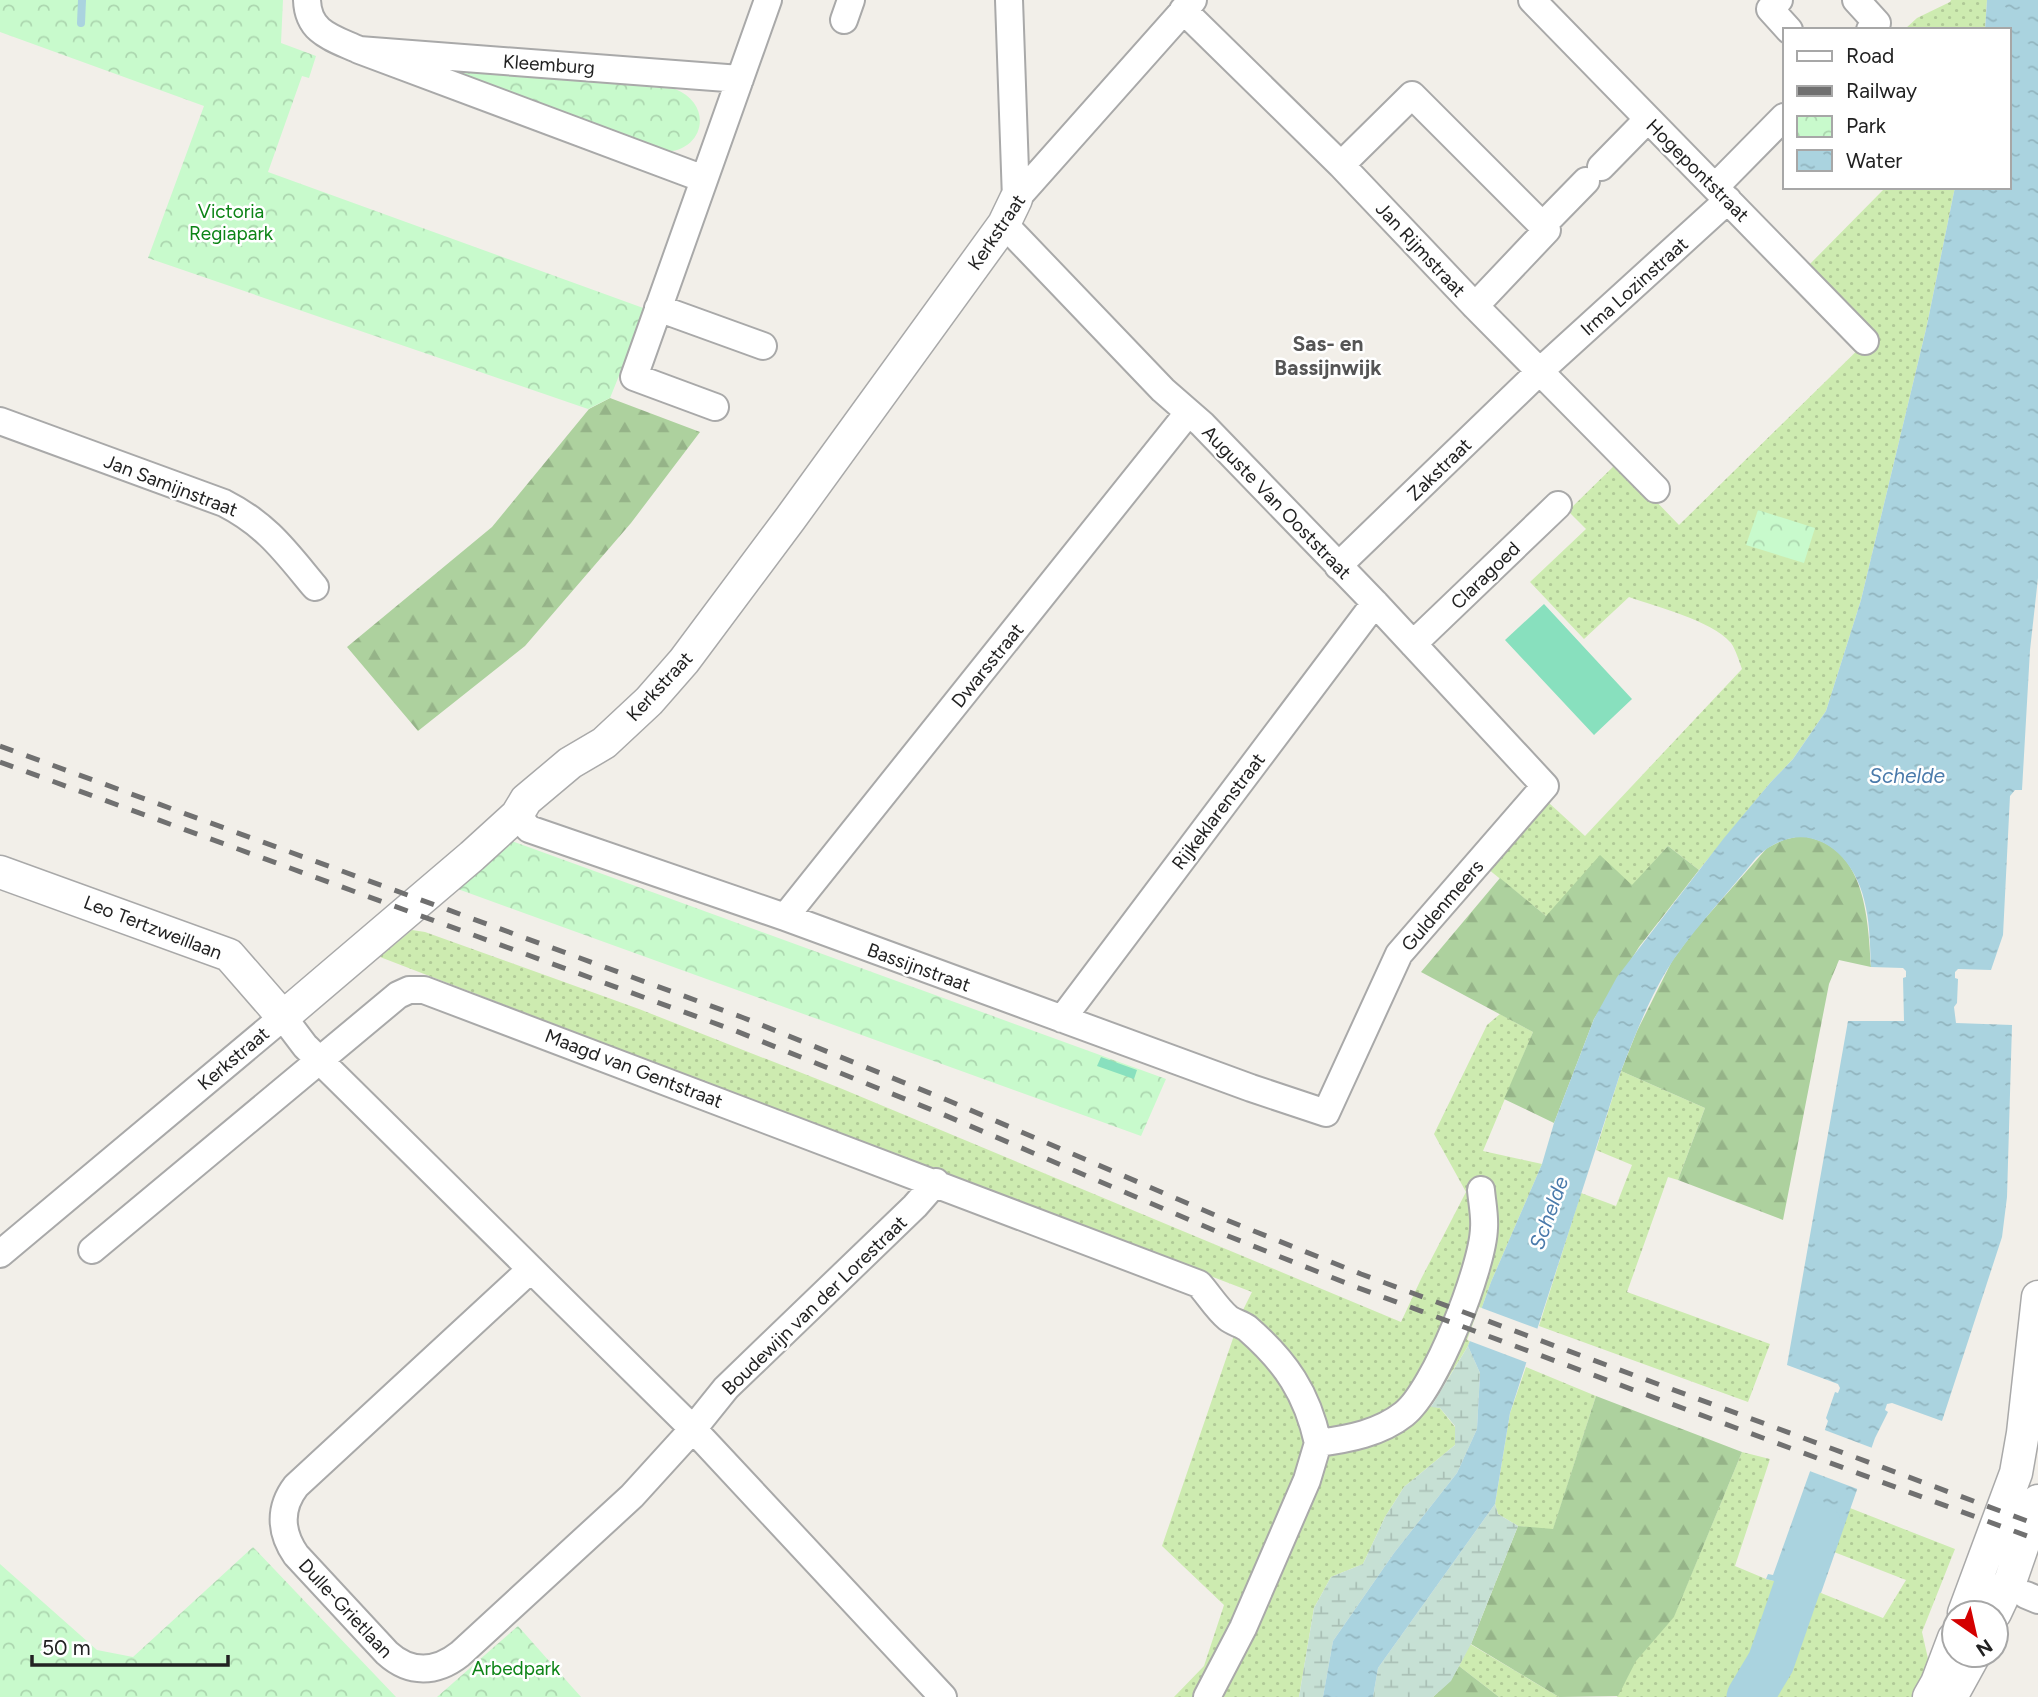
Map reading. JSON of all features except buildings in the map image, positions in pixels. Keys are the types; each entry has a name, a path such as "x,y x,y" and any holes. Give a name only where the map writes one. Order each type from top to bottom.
{"street":[{"name":"Kleemburg","path":"307,0 310,21 321,32 359,50 705,179"},
{"path":"715,407 634,377 768,0"},
{"path":"1009,0 1010,211"},
{"name":"Hogepontstraat","path":"1532,0 1865,341"},
{"path":"1779,0 1770,9 1787,28"},
{"path":"1856,0 1877,23 1872,28"},
{"name":"Kerkstraat","path":"0,1254 283,1017 517,815 526,800 570,762 604,743 649,701 684,661 790,519 1010,211 1188,5"},
{"name":"Jan Rijmstraat","path":"1188,5 1475,306 1656,489"},
{"name":"Kleemburg","path":"359,50 740,79"},
{"path":"1341,165 1412,95 1547,230 1475,306"},
{"name":"Irma Lozinstraat","path":"1540,371 1722,193 1783,118"},
{"path":"1542,226 1648,119"},
{"name":"Auguste Van Ooststraat","path":"1010,211 1163,390 1202,424 1375,603 1545,786"},
{"path":"658,308 763,346"},
{"name":"Zakstraat","path":"1338,566 1540,371"},
{"name":"Dwarsstraat","path":"785,917 1188,413"},
{"name":"Jan Samijnstraat","path":"0,421 224,503 248,515 268,532 316,587"},
{"name":"Claragoed","path":"1413,644 1558,505"},
{"name":"Rijkeklarenstraat","path":"1062,1019 1375,603"},
{"name":"Guldenmeers","path":"1326,1113 1399,954 1545,786"},
{"name":"Bassijnstraat","path":"517,815 529,829 785,917 1326,1113"},
{"name":"Leo Tertzweillaan","path":"0,872 229,955 283,1017"},
{"name":"Maagd van Gentstraat","path":"92,1250 398,995 410,990 424,989 1199,1284 1228,1318 1244,1326 1277,1358 1300,1389 1313,1418 1318,1443"},
{"path":"283,1017 305,1046 693,1429 943,1697"},
{"name":"Boudewijn van der Lorestraat","path":"693,1429 726,1388 905,1216 936,1182"},
{"path":"1207,1697 1247,1619 1307,1480 1318,1443 1373,1432 1406,1413 1430,1380 1449,1344 1477,1263 1485,1229 1481,1190"},
{"name":"Dulle-Grietlaan","path":"531,1269 296,1486 285,1505 284,1529 290,1547 387,1653 397,1662 419,1670 441,1667 453,1660 630,1498 693,1429"},
{"path":"1971,1599 2024,1495 2015,1473 2023,1433 2038,1297"},
{"path":"2002,1599 2008,1587 2038,1431"},
{"path":"1929,1697 1942,1669"},
{"path":"1951,1697 1966,1669"}],"green space":[{"name":"Victoria Regiapark","path":"0,0 283,0 281,43 316,56 309,78 302,76 268,172 646,309 610,398 588,409 148,258 204,106 0,32"},
{"path":"1987,0 1985,28 1906,28 1917,18 1950,2"},
{"path":"435,69 675,89 695,105 699,126 696,136 688,144 677,150 663,152"},
{"path":"1884,189 1955,189 1927,325 1861,600 1826,711 1793,759 1699,870 1668,846 1632,886 1546,916 1488,869 1549,803 1585,836 1742,669 1731,643 1722,635 1683,615 1629,597 1584,639 1530,582 1586,529 1568,511 1618,462 1679,525 1873,335 1807,267"},
{"path":"610,398 700,432 631,523 525,646 418,731 347,647 492,527 589,409"},
{"path":"1758,510 1815,528 1804,563 1746,545"},
{"path":"1544,604 1632,699 1594,735 1505,640"},
{"path":"1800,836 1822,842 1838,852 1850,867 1859,885 1864,905 1871,967 1839,960 1829,984 1783,1220 1678,1180 1705,1108 1621,1071 1637,1031 1672,961 1694,931 1767,848"},
{"path":"509,840 1166,1079 1141,1136 455,888"},
{"path":"1668,846 1699,870 1639,947 1594,1019 1554,1123 1504,1099 1533,1032 1421,972 1500,878 1546,916 1600,855 1632,885"},
{"path":"412,930 425,932 639,1009 840,1088 1401,1322 1466,1192 1434,1134 1487,1025 1500,1014 1533,1032 1483,1151 1542,1164 1491,1282 1468,1346 1431,1406 1440,1408 1455,1427 1455,1445 1404,1487 1385,1517 1363,1564 1331,1577 1314,1608 1299,1697 1174,1697 1204,1666 1224,1605 1162,1546 1242,1312 1252,1292 380,957"},
{"path":"1101,1057 1137,1070 1134,1079 1097,1066"},
{"path":"1621,1071 1705,1108 1678,1180 1668,1177 1627,1292 1770,1344 1748,1402 1539,1326 1581,1193 1616,1206 1632,1165 1596,1150"},
{"path":"1468,1346 1480,1373 1477,1429 1457,1473 1394,1553 1333,1641 1323,1697 1299,1697 1314,1608 1331,1577 1363,1564 1385,1517 1404,1487 1455,1445 1455,1426 1440,1408 1431,1407"},
{"path":"1526,1367 1596,1396 1553,1530 1518,1526 1498,1514 1495,1504 1510,1413"},
{"path":"1596,1396 1742,1452 1674,1617 1636,1661 1618,1696 1559,1697 1471,1644 1518,1526 1553,1529"},
{"path":"1742,1452 1770,1459 1735,1566 1766,1579 1821,1593 1883,1618 1906,1580 1834,1552 1850,1508 1955,1549 1922,1632 1931,1672 1919,1697 1617,1697 1635,1661 1674,1616"},
{"path":"1495,1504 1498,1514 1518,1526 1471,1644 1451,1681 1433,1697 1373,1697 1378,1668"},
{"path":"253,1547 396,1697 0,1697 0,1564 97,1650 133,1657"},
{"name":"Arbedpark","path":"518,1626 581,1697 437,1697"},
{"path":"1470,1644 1559,1697 1499,1697 1459,1666"},
{"path":"1459,1666 1499,1697 1433,1697 1450,1681"}],"water":[{"name":"Schelde","path":"1987,0 2038,0 2038,578 2030,650 2022,790 2015,790 2010,796 2003,935 1991,970 1958,969 1955,972 1955,978 1958,979 1957,1003 1954,1007 1956,1023 2012,1025 2007,1197 2002,1237 1942,1421 1892,1403 1887,1404 1885,1410 1888,1412 1875,1438 1821,1593 1766,1579 1768,1574 1773,1575 1828,1421 1826,1418 1835,1392 1838,1393 1840,1388 1838,1384 1787,1365 1848,1021 1904,1021 1903,978 1906,977 1903,968 1871,967 1866,908 1860,888 1840,855 1826,844 1810,838 1792,838 1774,844 1756,858 1674,959 1644,1014 1621,1071 1510,1413 1495,1504 1378,1668 1373,1697 1323,1697 1333,1641 1394,1553 1457,1473 1477,1429 1480,1373 1468,1346 1491,1282 1542,1164 1554,1123 1594,1019 1617,977 1724,838 1793,759 1826,711 1861,600 1927,325 1955,189 2010,189 2010,28 1985,28"}],"pier":[{"path":"1479,1307 1541,1330 1531,1364 1467,1340"},
{"path":"1822,1429 1875,1449 1860,1490 1807,1470"}],"waterway":[{"path":"81,23 82,0"},
{"name":"Schelde","path":"1750,1697 1771,1662 1818,1526"}],"railway":[{"path":"0,746 744,1018 1361,1274 2038,1525"},
{"path":"0,762 736,1031 1356,1287 2038,1540"}],"district":[{"name":"Sas- en Bassijnwijk","path":"1328,356"}]}
